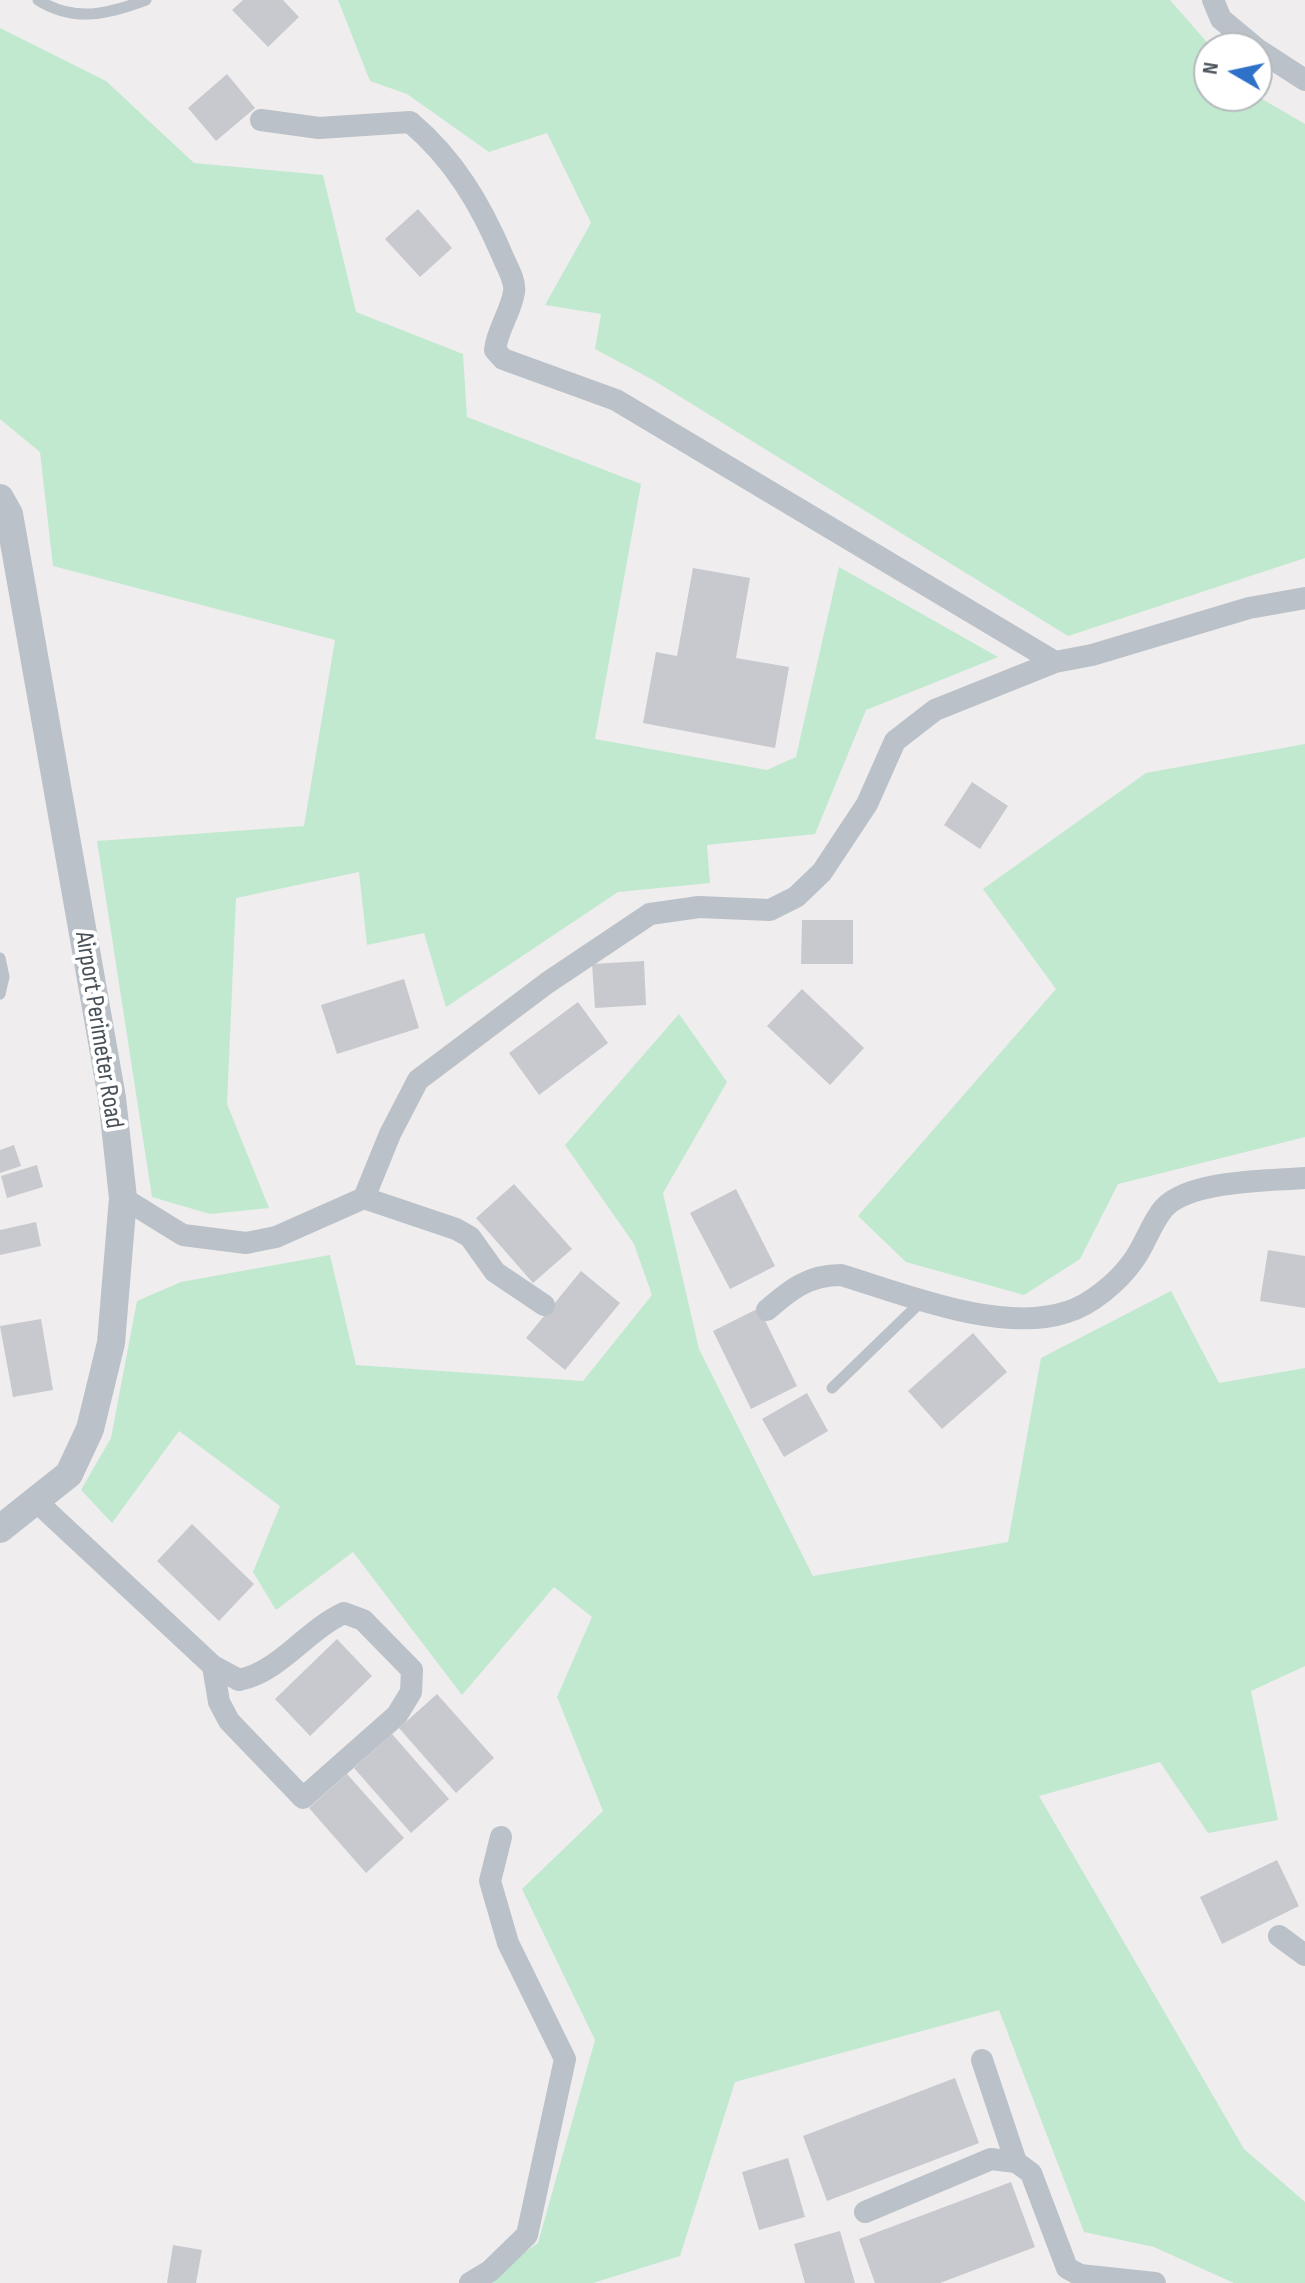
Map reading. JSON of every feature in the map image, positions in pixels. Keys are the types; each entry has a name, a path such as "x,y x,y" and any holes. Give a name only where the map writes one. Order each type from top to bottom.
{"street":[{"path":"1213,0 1221,19 1237,32"},
{"path":"1273,59 1305,80"},
{"path":"261,120 319,128 410,122 431,139 458,171 478,203 509,270 514,293 495,350 503,359 616,400 1055,662"},
{"name":"Airport Perimeter Road","path":"0,498 9,514 112,1098 123,1198 111,1343 90,1429 69,1474 0,1529"},
{"path":"364,1198 390,1134 418,1080 547,983 650,914 699,907 770,910 796,897 822,872 867,804 895,741 935,710 1055,662 1092,655 1249,608 1305,598"},
{"path":"767,1310 791,1289 819,1275 841,1275 923,1300 1022,1319 1067,1312 1101,1293 1133,1262 1165,1207 1181,1197 1234,1183 1305,1178"},
{"path":"123,1198 183,1235 246,1243 276,1237 364,1198 456,1229 470,1237 495,1272 544,1305"},
{"path":"37,1502 213,1666 239,1680 261,1676 326,1621 344,1613 363,1620 412,1670 411,1692 397,1715 303,1798 229,1721 219,1702 213,1666"},
{"path":"470,2283 490,2271 527,2235 565,2059 508,1943 497,1906 490,1881 501,1837"},
{"path":"1279,1936 1305,1955"},
{"path":"982,2060 1016,2162"},
{"path":"865,2212 991,2159 1016,2162 1031,2173 1067,2268 1080,2275 1155,2283"}],"lane":[{"path":"38,0 61,11 91,16 146,0"},
{"path":"0,958 4,977 0,994"},
{"path":"832,1388 923,1300"}],"green space":[{"path":"338,0 1170,0 1198,32 1193,32 1193,112 1273,112 1273,105 1305,124 1305,558 1068,636 653,380 595,349 601,314 545,305 591,223 547,133 489,152 407,94 370,81"},
{"path":"0,28 106,81 194,163 323,175 356,312 463,354 467,417 641,484 595,739 767,770 796,757 839,567 998,657 866,710 815,834 707,845 710,883 618,892 446,1007 424,933 367,945 359,872 236,898 227,1104 269,1208 210,1214 152,1197 97,841 304,826 335,640 53,566 40,452 0,419"},
{"path":"1305,744 1305,1137 1118,1184 1080,1259 1024,1295 906,1262 858,1216 1056,989 983,889 1146,773"},
{"path":"679,1014 727,1082 663,1193 699,1349 813,1576 1008,1542 1041,1358 1171,1291 1219,1383 1305,1368 1305,1666 1251,1691 1278,1820 1208,1833 1160,1762 1039,1796 1244,2149 1305,2202 1305,2283 1234,2283 1154,2247 1084,2232 999,2010 735,2082 680,2256 593,2283 481,2283 538,2243 595,2040 522,1889 603,1811 557,1697 592,1617 554,1587 462,1695 353,1552 276,1610 253,1572 280,1506 179,1431 112,1523 81,1490 111,1438 137,1301 181,1282 330,1255 356,1365 583,1381 652,1295 634,1244 565,1145"}],"building":[{"path":"243,0 283,0 299,17 268,47 232,10"},
{"path":"227,74 255,108 216,141 188,108"},
{"path":"418,209 452,248 420,277 385,239"},
{"path":"693,568 750,578 736,658 789,667 775,748 643,723 656,652 677,656"},
{"path":"972,782 1008,806 980,849 944,825"},
{"path":"802,920 853,920 853,964 801,964"},
{"path":"644,961 646,1005 595,1008 592,964"},
{"path":"404,979 419,1028 337,1054 321,1005"},
{"path":"802,989 864,1048 830,1085 767,1026"},
{"path":"578,1002 608,1043 539,1095 509,1053"},
{"path":"14,1145 21,1166 0,1173 0,1150"},
{"path":"37,1165 43,1187 7,1198 1,1176"},
{"path":"514,1184 572,1249 533,1283 476,1218"},
{"path":"736,1189 775,1266 730,1289 690,1213"},
{"path":"36,1222 41,1246 0,1255 0,1230"},
{"path":"1268,1250 1305,1256 1305,1308 1260,1301"},
{"path":"581,1271 620,1303 565,1370 526,1338"},
{"path":"759,1308 797,1386 751,1409 713,1331"},
{"path":"41,1319 53,1390 13,1397 0,1326"},
{"path":"973,1333 1007,1372 942,1429 908,1391"},
{"path":"807,1393 828,1431 784,1457 762,1419"},
{"path":"192,1524 254,1584 219,1621 157,1561"},
{"path":"337,1639 372,1676 310,1736 275,1699"},
{"path":"437,1694 494,1758 456,1793 399,1728"},
{"path":"392,1734 449,1799 411,1833 354,1768"},
{"path":"347,1774 404,1838 366,1873 309,1808"},
{"path":"1277,1860 1299,1906 1222,1944 1200,1897"},
{"path":"955,2078 979,2143 827,2201 803,2136"},
{"path":"788,2158 805,2217 759,2230 742,2172"},
{"path":"1011,2182 1035,2247 940,2283 875,2283 859,2239"},
{"path":"840,2231 855,2283 805,2283 794,2244"},
{"path":"173,2245 202,2250 196,2283 167,2283"}]}
